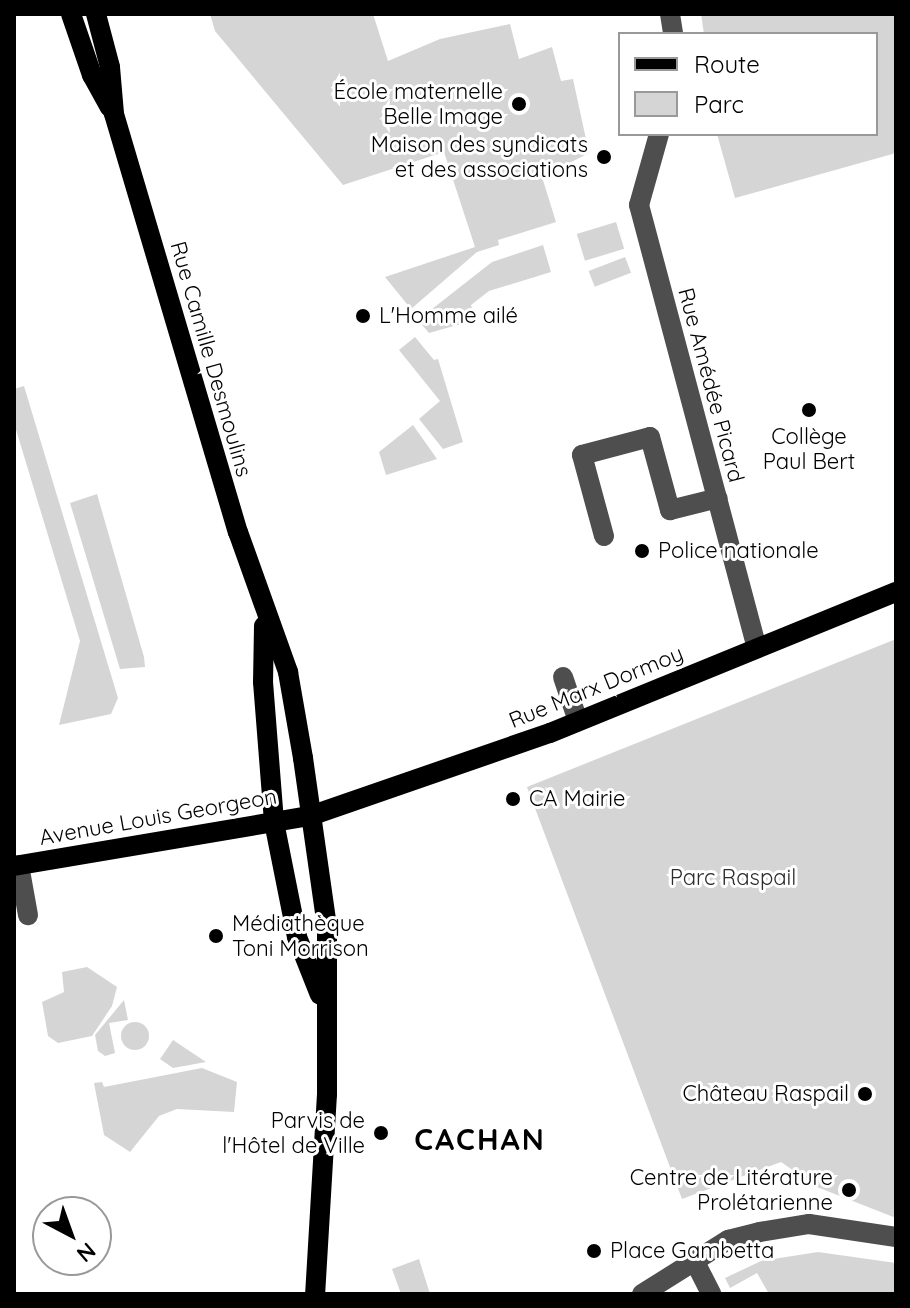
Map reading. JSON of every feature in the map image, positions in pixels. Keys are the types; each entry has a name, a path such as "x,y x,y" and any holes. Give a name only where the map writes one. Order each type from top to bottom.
{"main road":[{"name":"Rue Camille Desmoulins","path":"71,14 92,75 114,114"},
{"name":"Rue Camille Desmoulins","path":"96,14 110,67 114,114 265,616 288,672 327,927 324,1002 327,1094 315,1294"},
{"name":"Rue Marx Dormoy","path":"310,816 578,721 896,592"},
{"name":"Rue Camille Desmoulins","path":"265,616 263,682 274,822 297,937 324,1002"},
{"name":"Avenue Louis Georgeon","path":"17,877 310,816"}],"street":[{"name":"Rue Amédée Picard","path":"658,136 639,205 757,648"},
{"path":"604,536 582,455 650,437 670,510 718,498"},
{"path":"563,677 578,721"},
{"path":"17,877 28,915"},
{"path":"642,1294 728,1240 809,1224 896,1237"},
{"path":"694,1260 711,1294"}],"green space":[{"path":"210,14 373,14 388,61 440,39 510,24 519,59 552,47 561,81 573,79 589,153 542,177 556,222 498,240 499,245 477,252 411,309 385,277 475,247 444,152 343,185 215,31"},
{"path":"701,14 896,14 896,153 735,198 718,136 878,136 878,32 704,32"},
{"path":"616,222 624,249 585,261 577,234"},
{"path":"543,245 551,272 489,291 471,305 475,320 429,333 418,320 492,262"},
{"path":"625,257 631,273 595,287 589,271"},
{"path":"415,337 434,360 438,359 463,442 443,449 419,419 440,401 399,350"},
{"path":"24,386 118,698 111,714 59,725 80,641 14,423 14,389"},
{"path":"413,425 437,459 386,475 379,452"},
{"path":"97,494 145,667 120,669 70,503"},
{"name":"Parc Raspail","path":"896,639 896,1218 817,1187 781,1162 682,1199 527,787"},
{"path":"87,967 117,987 112,1006 92,1036 58,1043 48,1036 42,1002 64,992 62,972"},
{"path":"124,1000 128,1020 109,1023 115,1053 105,1056 98,1051 95,1035"},
{"path":"135,1022 145,1026 149,1036 145,1046 135,1050 125,1046 121,1036 125,1026"},
{"path":"173,1040 206,1062 173,1068 160,1059"},
{"path":"202,1068 237,1082 234,1112 177,1109 159,1116 130,1152 104,1135 94,1083 102,1082 104,1087"},
{"path":"818,1252 896,1263 896,1294 769,1294 757,1273 730,1288 725,1278 761,1261"},
{"path":"419,1259 430,1294 401,1294 392,1269"}],"place":[{"name":"École maternelle Belle Image","path":"519,104"},
{"name":"Maison des syndicats et des associations","path":"604,157"},
{"name":"L'Homme ailé","path":"363,316"},
{"name":"Collège Paul Bert","path":"809,410"},
{"name":"Police nationale","path":"642,551"},
{"name":"CA Mairie","path":"513,799"},
{"name":"Médiathèque Toni Morrison","path":"216,936"},
{"name":"Château Raspail","path":"865,1094"},
{"name":"Parvis de l'Hôtel de Ville","path":"381,1133"},
{"name":"Centre de Litérature Prolétarienne","path":"849,1190"},
{"name":"Place Gambetta","path":"594,1251"}],"district":[{"name":"CACHAN","path":"480,1139"}]}
